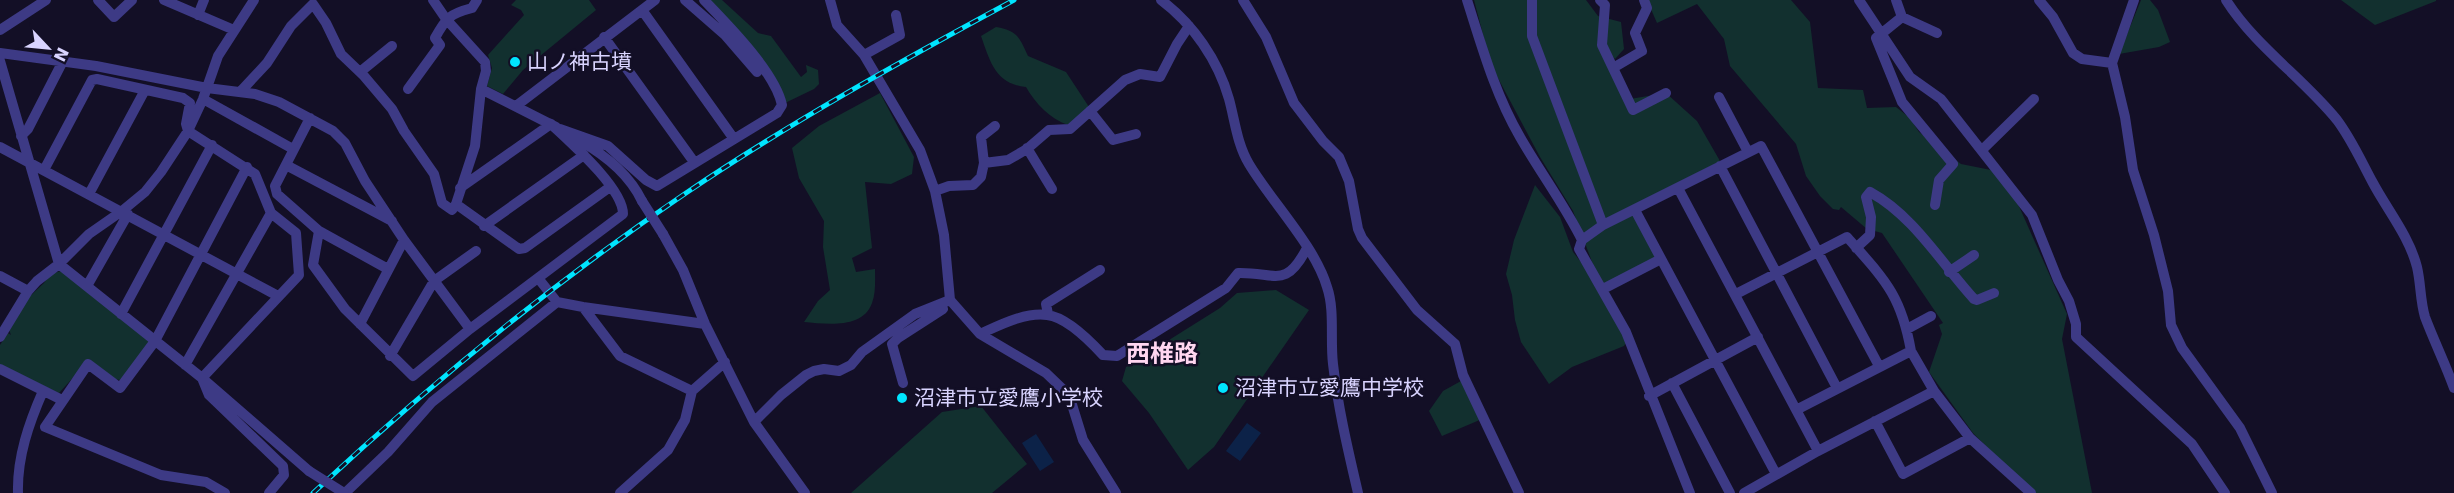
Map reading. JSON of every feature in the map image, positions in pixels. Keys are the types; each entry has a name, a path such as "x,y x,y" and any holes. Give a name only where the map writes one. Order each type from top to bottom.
{"street":[{"path":"98,0 114,17 132,0"},
{"path":"164,0 234,30"},
{"path":"198,15 204,0"},
{"path":"87,286 125,213 161,172 188,131 203,99 218,56 254,0"},
{"path":"241,91 267,63 291,26 317,1 341,54 360,72 392,110 434,174 442,203 452,210 475,146 481,89 486,71 485,62 446,19 433,0"},
{"path":"408,89 443,48 435,38 446,19 472,8 477,0"},
{"path":"516,106 655,0"},
{"path":"685,0 725,35 782,105"},
{"path":"556,127 608,146 646,180 657,186 777,113 782,105 780,94 734,31 704,0"},
{"path":"830,0 837,25 864,56 920,150 935,191 944,235 946,301 943,309 892,344 903,383"},
{"path":"1161,0 1179,14 1212,58 1223,82 1236,132 1248,163 1307,248 1327,285 1333,362 1343,430 1358,493"},
{"path":"1243,0 1266,37 1294,103 1323,141 1339,157 1349,181 1358,229 1362,238 1417,310 1455,344 1463,375 1519,493"},
{"path":"1467,0 1491,78 1520,136 1582,240"},
{"path":"1532,0 1532,36 1603,225"},
{"path":"1600,0 1605,5 1602,45 1633,110 1666,93"},
{"path":"1613,68 1642,51 1635,33 1647,8 1644,0"},
{"path":"1859,0 1910,77 1941,99 2032,215 2058,280 2069,301 2076,324 2076,337 2192,444 2225,493"},
{"path":"1896,0 1902,17 1937,33"},
{"path":"2039,0 2053,17 2073,53 2082,59 2112,63"},
{"path":"2134,0 2112,63 2125,117 2133,170 2154,235 2168,291 2171,326 2182,348 2240,428 2272,493"},
{"path":"2226,0 2254,34 2336,120 2355,147 2372,182 2409,244 2417,268 2422,307 2435,345 2445,363 2454,388"},
{"path":"0,30 43,1"},
{"path":"642,10 734,139"},
{"path":"864,56 900,35 896,15"},
{"path":"1902,17 1876,38 1902,102 1953,164 1939,180 1935,205"},
{"path":"984,163 1008,160 1028,148 1049,130 1070,129 1125,80 1140,74 1160,77 1189,26"},
{"path":"604,38 694,162"},
{"path":"360,72 392,46"},
{"path":"0,53 63,61 207,88 241,91 279,102 333,130 345,143 365,181 404,240 470,329"},
{"path":"0,61 59,264 202,378 309,471 344,493 388,453 432,402 557,302"},
{"path":"21,136 28,129 63,61"},
{"path":"44,170 92,80 97,79 183,98 190,103 186,123 188,131 255,174 271,213 296,233 299,275 202,378"},
{"path":"481,89 594,149 616,166 636,190 683,270 705,324 754,422 805,493"},
{"path":"89,194 145,90"},
{"path":"1719,97 1748,153"},
{"path":"203,99 293,149"},
{"path":"1982,150 2034,99"},
{"path":"1089,111 1113,140 1136,134"},
{"path":"310,118 274,186 277,194 319,231 388,269"},
{"path":"935,191 949,186 973,185 981,177 984,163 981,137 995,126"},
{"path":"460,188 556,127"},
{"path":"319,231 313,265 345,309 412,376 622,214 623,206 610,187 584,155 556,127"},
{"path":"121,314 212,145"},
{"path":"1689,493 1649,396 1626,332 1579,249 1582,240 1603,225 1761,146 1879,366"},
{"path":"0,147 278,296"},
{"path":"1028,148 1052,189"},
{"path":"484,225 584,155"},
{"path":"286,165 394,222"},
{"path":"1720,166 1837,388"},
{"path":"225,493 206,482 161,475 45,427 88,364 120,388 155,341 247,167"},
{"path":"456,204 519,249 525,248 610,187"},
{"path":"1678,188 1798,409 1818,451"},
{"path":"1856,248 1871,232 1871,217 1866,197 1870,192 1886,201 1903,216 1974,299 1977,300 1994,293"},
{"path":"1635,210 1776,474"},
{"path":"0,337 28,291 89,234 125,213"},
{"path":"185,365 271,213"},
{"path":"1736,294 1847,237 1889,285 1904,316 1911,351 1934,391 1970,438 2031,493"},
{"path":"360,324 404,240"},
{"path":"980,334 1016,320 1048,315 1080,332 1103,355 1117,356 1226,288 1239,273 1254,272 1275,277 1287,274 1297,267 1307,248"},
{"path":"390,356 434,281 476,251"},
{"path":"1949,272 1974,255"},
{"path":"1603,289 1661,259"},
{"path":"1048,315 1046,304 1100,270"},
{"path":"0,276 28,291"},
{"path":"538,278 557,302 583,308 705,324"},
{"path":"946,301 980,334 1046,373 1069,395 1083,440 1116,493"},
{"path":"754,422 781,395 806,375 824,369 839,372 851,365 862,352 915,314 946,301"},
{"path":"583,308 620,356 692,391"},
{"path":"1907,329 1930,316"},
{"path":"1649,396 1713,359 1758,337"},
{"path":"1798,409 1911,351"},
{"path":"620,493 668,450 685,420 692,391 724,362"},
{"path":"0,369 62,400"},
{"path":"202,378 209,394 283,466 284,475 268,493"},
{"path":"1672,383 1730,493"},
{"path":"18,493 18,480 27,430 43,390"},
{"path":"1743,493 1934,391"},
{"path":"1875,421 1904,474 1970,438"}],"green space":[{"path":"516,0 589,0 596,10 523,70 503,94 487,86 492,68 488,55 524,15 521,10 511,5"},
{"path":"705,0 722,0 758,33 771,36 801,77 807,72 806,65 818,70 819,84 814,89 785,103"},
{"path":"1474,0 1586,0 1598,16 1621,22 1624,49 1615,59 1604,48 1630,99 1666,93 1697,121 1720,161 1635,210 1659,258 1601,286 1573,211 1540,157 1491,65"},
{"path":"1647,0 1791,0 1810,22 1818,88 1863,90 1867,108 1896,107 1910,118 1919,132 1961,164 1991,170 2014,195 2067,314 2062,339 2092,493 2033,493 1973,433 1929,372 1942,334 1939,325 1943,323 1882,233 1867,229 1841,207 1839,210 1833,209 1820,196 1806,176 1796,144 1730,66 1724,39 1697,4 1657,23"},
{"path":"2141,0 2150,0 2158,10 2170,42 2159,47 2119,54"},
{"path":"2341,0 2436,0 2436,1 2375,25"},
{"path":"996,27 1017,36 1028,56 1066,72 1089,107 1068,125 1055,119 1044,110 1026,87 1016,85 1001,76 991,62 981,36"},
{"path":"880,93 914,157 912,174 891,184 865,182 872,248 852,258 856,272 875,269 875,290 872,303 861,317 853,321 833,324 804,322 818,301 830,290 823,247 824,221 799,178 792,148 819,126"},
{"path":"1535,185 1560,217 1573,252 1604,291 1627,341 1624,346 1572,367 1549,384 1521,342 1506,274 1514,240"},
{"path":"65,270 155,341 120,380 103,373 90,359 59,393 0,366 0,345 8,333 11,335 9,330 28,298 50,274"},
{"path":"1276,290 1309,310 1214,447 1188,470 1149,413 1122,381 1126,367 1220,308 1237,293"},
{"path":"1461,381 1482,419 1442,436 1429,411 1443,391"},
{"path":"981,406 1027,464 992,493 851,493 942,412"}],"water":[{"path":"1247,423 1261,433 1240,461 1226,451"},
{"path":"1036,434 1054,462 1040,471 1022,443"}],"railway":[{"path":"313,493 357,452 494,336 588,262 637,227 726,167 807,117 1014,0"}],"place":[{"name":"山ノ神古墳","path":"515,62"},
{"name":"沼津市立愛鷹中学校","path":"1223,388"},
{"name":"沼津市立愛鷹小学校","path":"902,398"}],"district":[{"name":"西椎路","path":"1162,354"}]}
